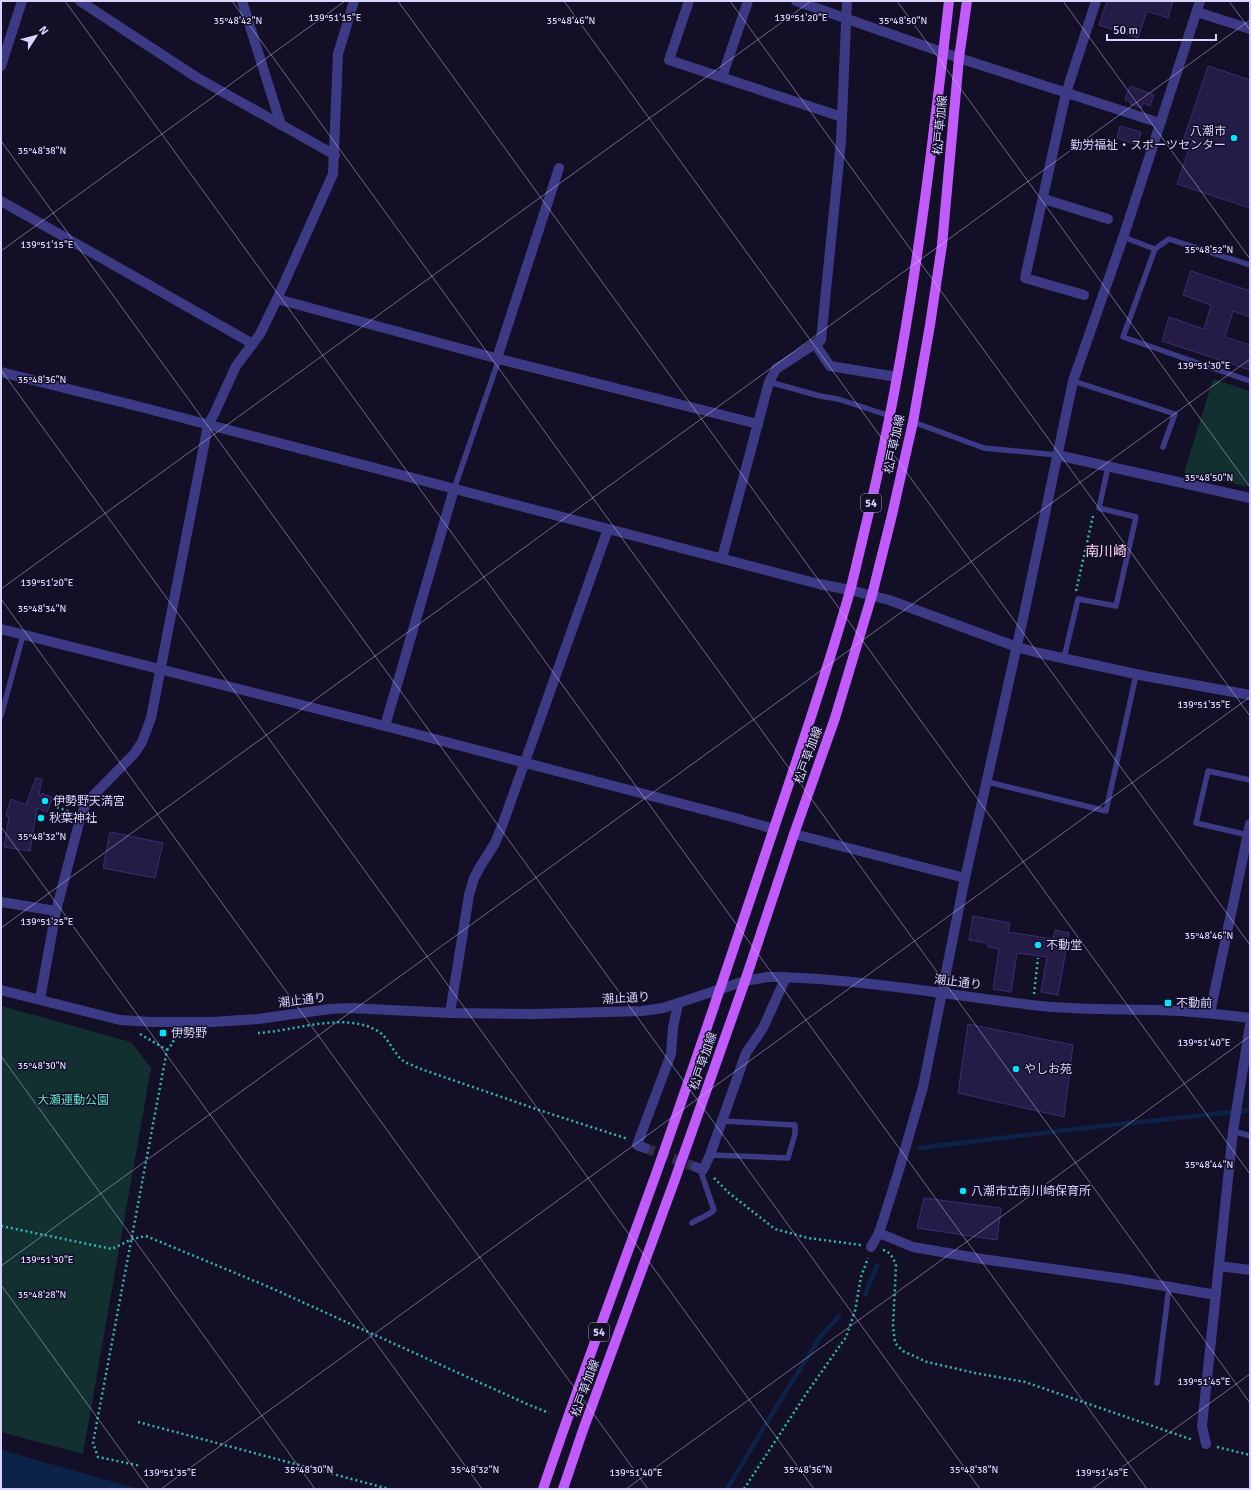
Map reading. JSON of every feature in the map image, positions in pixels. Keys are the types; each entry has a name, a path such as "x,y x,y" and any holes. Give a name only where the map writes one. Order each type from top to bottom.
{"main road":[{"name":"松戸草加線","path":"543,1489 720,989 812,716 850,590 890,416 897,377 922,220 949,1"},
{"name":"松戸草加線","path":"563,1489 745,982 794,834 835,718 872,595 913,422 942,246 959,58 966,1"}],"street":[{"path":"1,66 22,1"},
{"path":"80,1 196,77 335,155"},
{"path":"242,1 281,125"},
{"path":"40,999 56,911 79,823 86,803 134,754 142,742 151,718 208,425 216,412 236,366 260,334 333,174 335,155 338,54 354,1"},
{"path":"689,1 669,60 842,117"},
{"path":"722,77 748,1"},
{"path":"796,1 959,58 1160,123"},
{"path":"722,558 769,382 776,369 821,340 841,141 847,1"},
{"path":"1084,295 1026,278 1066,93 1096,1"},
{"path":"871,1247 879,1233 923,1087 966,878 988,782 1073,382 1123,237 1200,1"},
{"path":"1197,12 1250,29"},
{"path":"498,358 559,168"},
{"path":"1044,199 1108,219"},
{"path":"1,201 253,344"},
{"path":"277,299 498,358 758,424"},
{"path":"815,344 830,366 897,377"},
{"path":"1,372 137,406 815,583 872,595 1017,647 1136,674 1250,695"},
{"path":"1057,456 1250,498"},
{"path":"385,726 454,489"},
{"path":"450,1013 469,895 474,878 500,832 526,763 608,529"},
{"path":"1,629 385,726 732,817 774,830"},
{"path":"1210,1013 1250,824"},
{"path":"794,834 966,878"},
{"path":"1,902 56,911"},
{"name":"潮止通り","path":"1,990 120,1020 152,1022 212,1022 258,1019 330,1009 349,1008 450,1013 535,1014 627,1012 664,1008 745,982 768,977 786,977 862,982 1033,1005 1091,1009 1210,1013 1250,1018"},
{"path":"700,1169 710,1155 746,1053 763,1028 786,977"},
{"path":"641,1147 671,1054 673,1028 678,1004"},
{"path":"1206,1444 1202,1426 1233,1131 1250,1025"},
{"path":"879,1233 913,1247 982,1260 1124,1279 1216,1295"},
{"path":"1219,1266 1250,1270"}],"lane":[{"path":"1123,237 1155,249"},
{"path":"1250,265 1169,239 1155,249 1123,337 1250,381"},
{"path":"454,489 498,358"},
{"path":"769,382 820,396 838,399 890,416"},
{"path":"1073,382 1175,414 1163,447"},
{"path":"913,422 984,448 1057,456"},
{"path":"1064,658 1078,599 1116,606 1136,517 1099,508 1108,467"},
{"path":"1,716 23,635"},
{"path":"988,782 1106,811 1136,674"},
{"path":"1248,835 1196,823 1208,771 1250,780"},
{"path":"710,1155 788,1158 795,1134 795,1124 723,1120"},
{"path":"1233,1131 1250,1136"},
{"path":"692,1223 698,1218 712,1213 714,1210 700,1169"},
{"path":"1157,1383 1169,1287"}],"path":[{"path":"1078,599 1075,592 1094,512 1099,508"},
{"path":"1033,1005 1038,958"},
{"path":"257,1033 347,1022 366,1026 377,1031 385,1038 403,1061 418,1068 539,1110 632,1140 641,1147"},
{"path":"137,1032 168,1050"},
{"path":"141,1466 98,1457 93,1443 168,1050 173,1043 174,1037 204,1036"},
{"path":"700,1169 711,1175 735,1197 775,1229 808,1238 871,1247 886,1251 893,1257 896,1266 893,1326 895,1343 902,1351 927,1362 1025,1382 1206,1444 1250,1456"},
{"path":"1,1226 112,1249 132,1239 146,1236 255,1281 549,1413"},
{"path":"744,1489 806,1394 846,1337 871,1247"},
{"path":"138,1422 388,1489"}],"green space":[{"path":"1213,379 1250,391 1250,487 1184,473"},
{"name":"大瀬運動公園","path":"1,1006 131,1042 151,1068 83,1454 1,1432"}],"water":[{"path":"1,1449 12,1453 139,1489 1,1489"}],"building":[{"path":"1107,1 1173,1 1168,18 1147,11 1138,38 1099,25"},
{"path":"1208,66 1250,80 1250,208 1177,184 1192,140 1184,138"},
{"path":"1130,86 1154,95 1150,106 1143,103 1141,108 1130,104 1131,102 1125,100"},
{"path":"1120,126 1141,132 1137,145 1117,138"},
{"path":"1191,271 1250,291 1250,317 1233,311 1225,337 1250,345 1250,370 1162,341 1169,317 1204,329 1211,305 1183,295"},
{"path":"36,778 42,779 39,795 41,796 42,793 53,798 47,812 37,808 30,851 4,847 9,817 6,816 11,799 26,805"},
{"path":"110,832 163,843 155,878 103,868"},
{"path":"973,916 1010,923 1008,932 1053,939 1055,930 1069,933 1058,995 1041,992 1047,957 1017,953 1011,992 993,989 999,949 988,947 988,943 969,940"},
{"name":"やしお苑","path":"968,1024 1073,1045 1064,1117 958,1093"},
{"path":"924,1198 1001,1208 997,1240 917,1228"}],"waterway":[{"path":"920,1148 1250,1109"},
{"path":"865,1295 877,1265"},
{"path":"727,1489 821,1336 839,1316"}],"tunnel":[{"path":"645,1148 696,1167"}],"place":[{"name":"八潮市 勤労福祉・スポーツセンター","path":"1234,138"},
{"name":"伊勢野天満宮","path":"45,801"},
{"name":"秋葉神社","path":"41,818"},
{"name":"不動堂","path":"1038,945"},
{"name":"不動前","path":"1168,1003"},
{"name":"伊勢野","path":"163,1033"},
{"name":"やしお苑","path":"1016,1069"},
{"name":"八潮市立南川崎保育所","path":"963,1191"}],"district":[{"name":"南川崎","path":"1106,551"}]}
